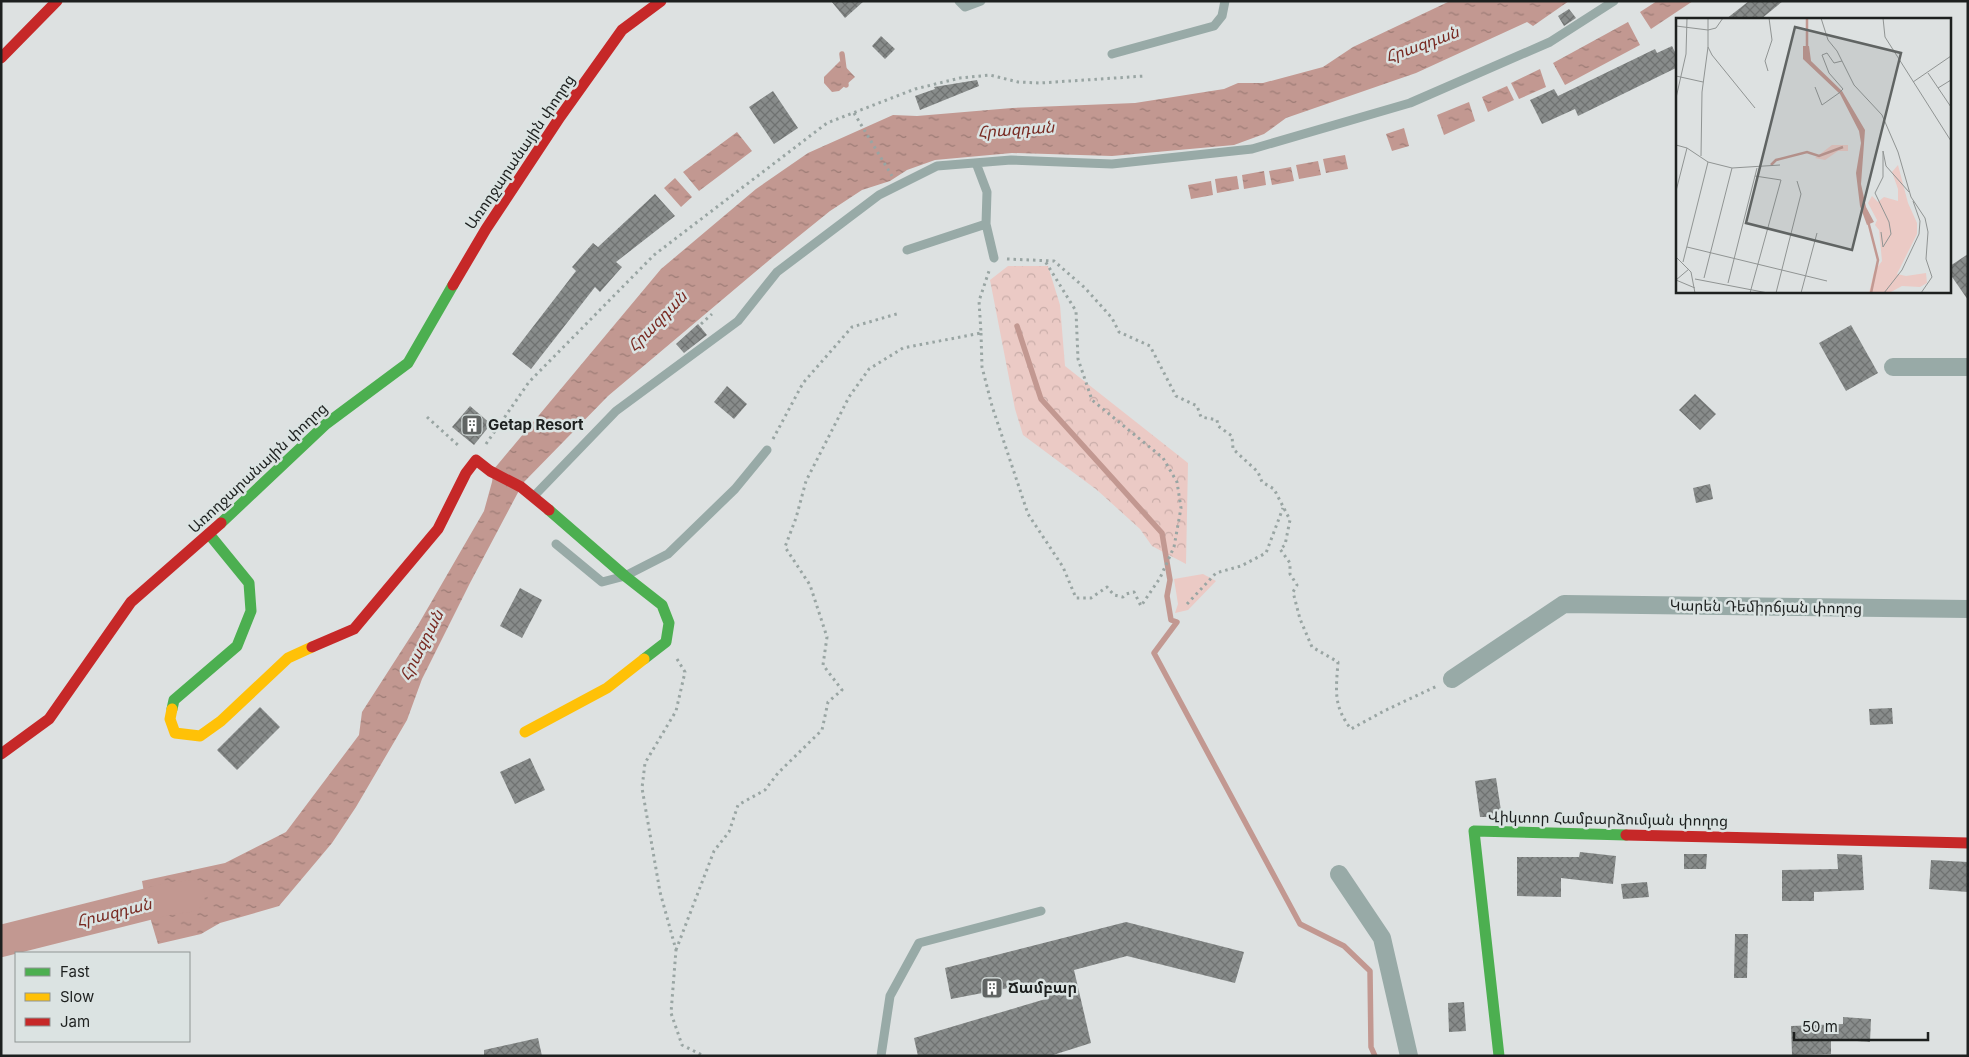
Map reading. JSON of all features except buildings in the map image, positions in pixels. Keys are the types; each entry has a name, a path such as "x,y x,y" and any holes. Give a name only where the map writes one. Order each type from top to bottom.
{"street":[{"path":"1,58 57,1"},
{"name":"Առողջարանային փողոց","path":"1,754 49,719 131,602 209,534 326,424 408,362 486,229 560,117 622,30 662,1"},
{"path":"1893,367 1968,367"},
{"path":"209,534 249,583 251,610 236,646 174,700 170,719 175,733 200,736 221,721 288,658 354,629 438,529 466,473 478,456 490,471 521,487 534,497 625,576 662,605 669,623 666,642 607,688 525,732"},
{"name":"Կարեն Դեմիրճյան փողոց","path":"1452,680 1564,604 1968,609"},
{"name":"Վիկտոր Համբարձումյան փողոց","path":"1499,1056 1474,831 1968,843"},
{"path":"1339,874 1382,938 1409,1056"}],"lane":[{"path":"959,1 966,7 980,1"},
{"path":"1112,54 1214,26 1222,16 1224,1"},
{"path":"534,497 616,411 738,321 777,272 879,195 936,166 1011,160 1112,164 1252,148 1410,103 1550,42 1614,1"},
{"path":"976,163 987,192 986,224 994,258"},
{"path":"907,250 986,224"},
{"path":"556,544 602,582 625,576 668,554 736,489 767,450"},
{"path":"880,1056 890,996 920,943 1041,911"}],"path":[{"path":"478,456 529,382 654,255 827,123 915,89 960,78 990,75 1018,82 1040,83 1145,76"},
{"path":"854,113 892,177"},
{"path":"1045,260 1076,311 1078,359 1092,400 1163,458 1177,482 1181,508 1174,547 1160,578 1141,606 1134,592 1123,597 1114,595 1107,587 1091,598 1076,598 1063,567 1028,514 992,406 982,367 979,301 994,258 1054,260 1085,288 1112,318 1119,332 1150,346 1176,396 1197,406 1201,417 1217,420 1218,426 1232,436 1233,449 1258,472 1262,482 1274,489 1290,520 1285,545 1280,549 1290,563 1290,574 1297,585 1293,592 1300,619 1312,647 1338,662 1337,698 1341,716 1351,729 1384,711 1452,680"},
{"path":"767,450 803,383 852,327 900,313"},
{"path":"702,324 712,314"},
{"path":"704,1056 682,1045 671,1013 676,950 714,851 729,832 738,806 765,790 778,773 822,730 828,702 842,690 823,665 827,637 810,585 785,547 796,518 806,481 849,397 869,369 903,348 981,333"},
{"path":"427,417 442,431"},
{"path":"1187,604 1216,573 1241,566 1266,553 1284,508"},
{"path":"666,642 685,672 676,711 645,763 642,788 660,892 676,950"}],"green space":[{"path":"1008,266 1048,266 1060,305 1065,366 1188,463 1186,564 1152,546 1140,529 1097,490 1023,435 1015,409 990,280"},
{"path":"1203,574 1216,581 1188,610 1175,613 1178,604 1174,579"}],"water":[{"path":"1450,1 1569,1 1533,26 1527,22 1416,73 1286,118 1264,134 1234,145 1112,156 1012,153 935,160 907,170 890,181 862,190 830,211 608,396 523,483 422,679 407,720 356,807 332,843 279,906 220,923 201,934 158,944 146,904 142,881 225,863 286,832 359,735 362,712 418,625 484,511 494,469 661,269 756,189 808,153 893,115 917,116 1012,108 1135,103 1224,89 1238,83 1263,83 1323,67 1353,47"},
{"path":"1657,1 1693,1 1651,29 1640,12"},
{"path":"1628,22 1640,45 1565,85 1553,63"},
{"path":"840,61 855,77 839,91 832,92 824,83 824,77"},
{"path":"1540,69 1546,87 1519,99 1511,83"},
{"path":"1507,86 1514,100 1488,112 1482,97"},
{"path":"1469,102 1475,121 1444,135 1437,115"},
{"path":"1404,128 1409,146 1392,151 1386,134"},
{"path":"737,132 752,151 699,191 683,172"},
{"path":"1345,155 1348,169 1326,173 1323,159"},
{"path":"1318,161 1321,175 1299,179 1296,165"},
{"path":"1291,167 1294,181 1272,185 1269,171"},
{"path":"1264,171 1266,185 1244,189 1242,175"},
{"path":"1237,176 1239,189 1217,193 1215,179"},
{"path":"675,178 692,197 681,207 664,188"},
{"path":"1211,181 1213,195 1191,199 1188,185"}],"waterway":[{"path":"842,54 846,85"},
{"path":"1017,326 1041,399 1162,533 1170,580 1167,596 1171,620 1177,622 1154,653 1300,924 1344,946 1370,971 1371,1047 1375,1056"},
{"name":"Հրազդան","path":"1,941 168,899 189,896"}],"traffic: fast":[{"path":"221,523 326,424 408,363 453,285"},
{"path":"549,510 625,576 662,605 669,623 666,642 644,659"},
{"path":"172,709 174,700 237,646 251,611 249,583 209,534"},
{"path":"1499,1056 1474,831 1626,835"}],"traffic: slow":[{"path":"172,709 170,719 175,733 200,736 221,721 288,658 312,647"},
{"path":"525,732 607,688 644,659"}],"traffic: jam":[{"path":"1,58 57,1"},
{"path":"453,285 486,229 560,117 622,30 661,1"},
{"path":"312,647 354,629 438,529 466,473 476,460 490,471 521,487 549,510"},
{"path":"1,754 49,719 131,602 221,523"},
{"path":"1626,835 1968,843"}],"place":[{"name":"Getap Resort","path":"472,425"},
{"name":"Ճամբար","path":"992,988"}]}
